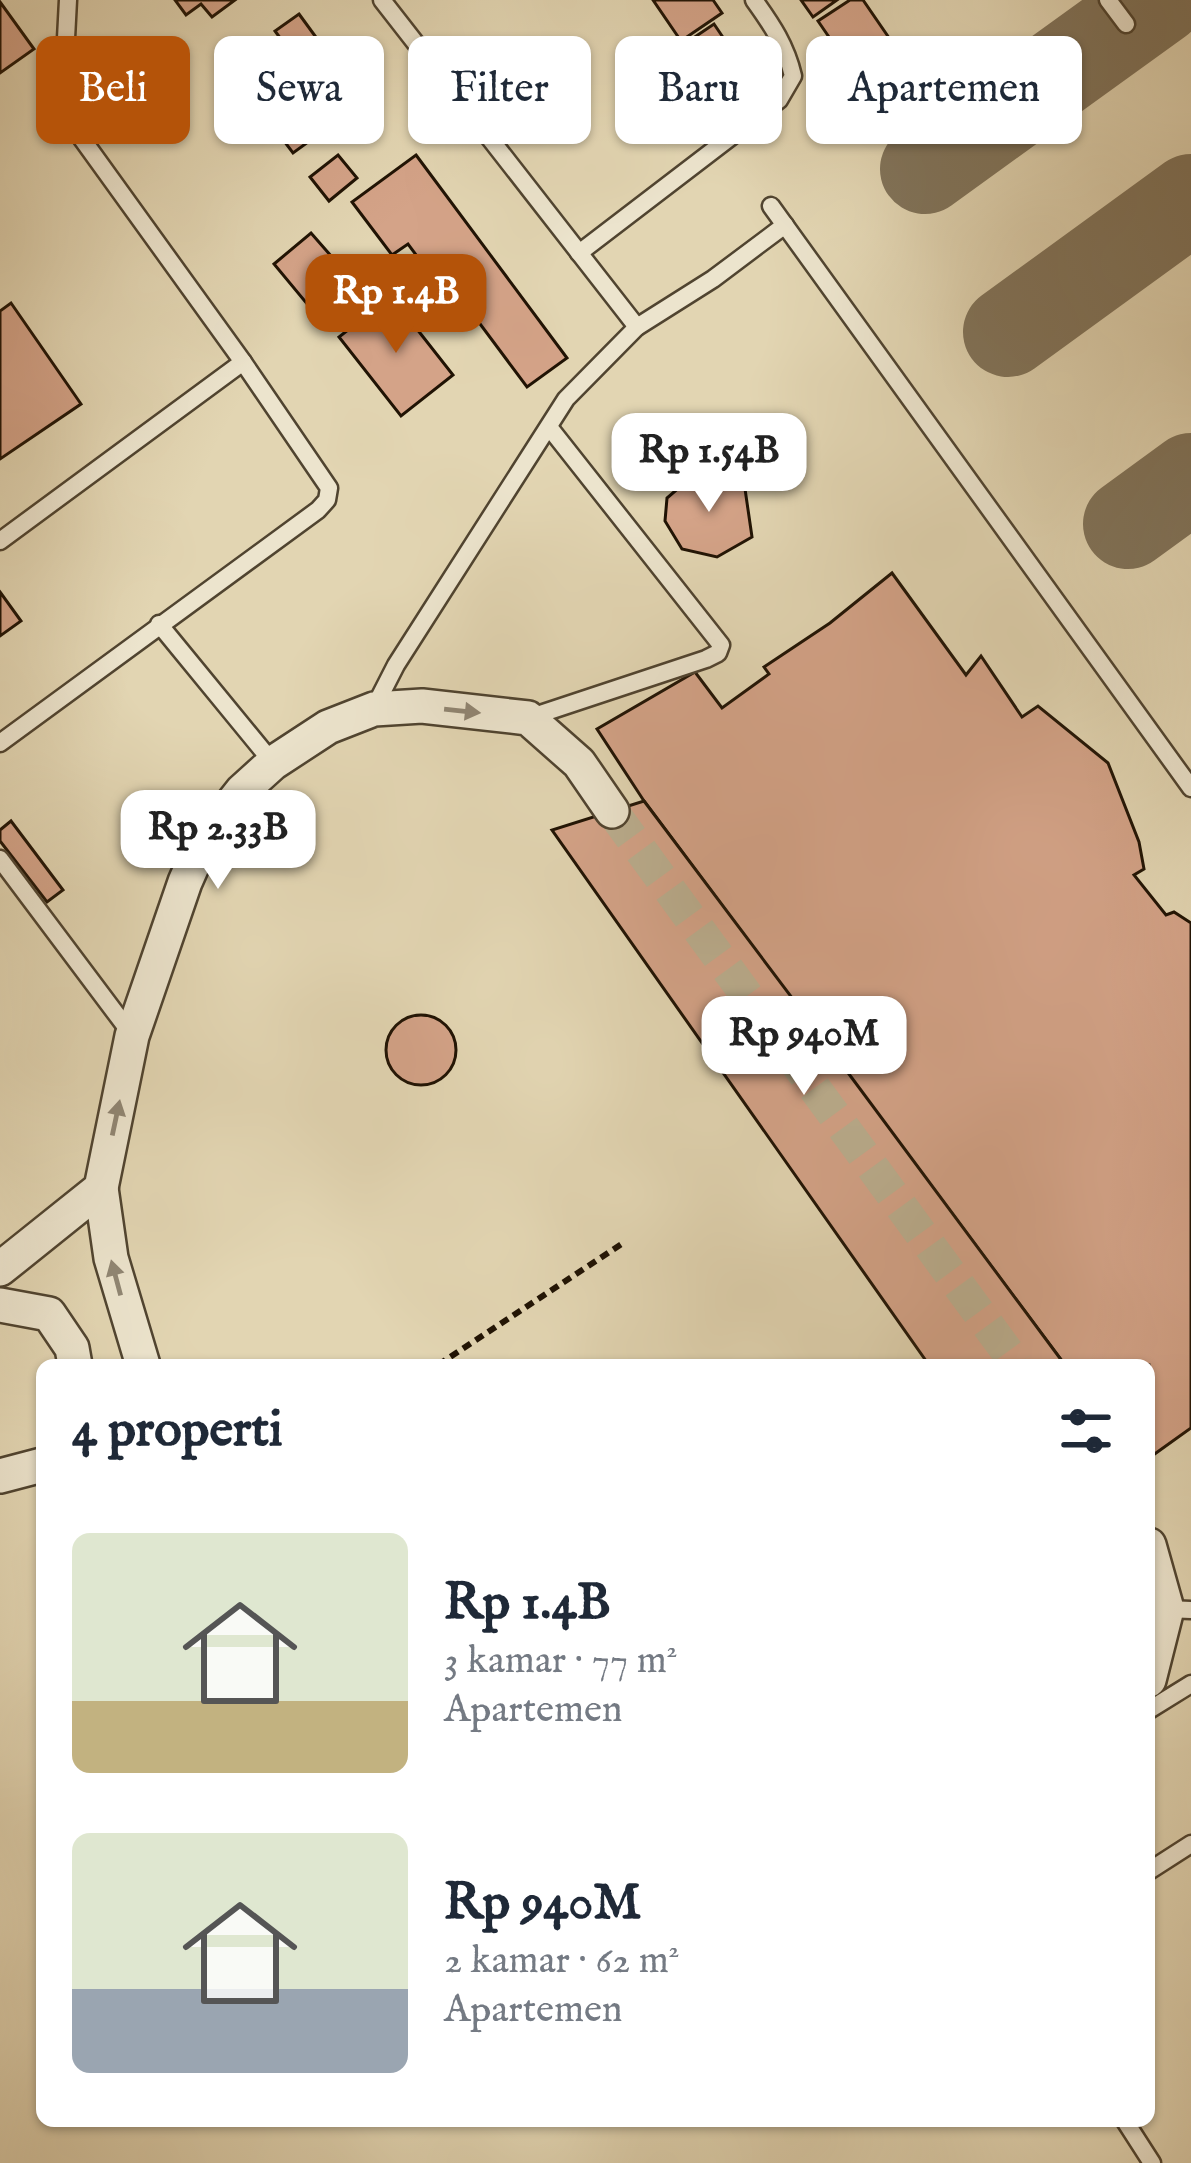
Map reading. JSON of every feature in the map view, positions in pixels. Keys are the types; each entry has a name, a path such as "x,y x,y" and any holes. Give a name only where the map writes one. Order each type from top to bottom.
{"street":[{"path":"141,1359 111,1258 101,1188 132,1036 161,946 204,839 242,791 273,763 328,727 374,709 422,706 528,718 579,763 612,811"},
{"path":"0,1268 101,1188"},
{"path":"0,1305 49,1314 72,1348 74,1359"},
{"path":"0,1475 36,1466"},
{"path":"1155,1558 1179,1610 1155,1666"}],"lane":[{"path":"0,743 327,500 329,488 67,118 63,96 68,0"},
{"path":"382,0 637,327"},
{"path":"579,253 779,100 793,76 789,58 754,0"},
{"path":"1108,0 1126,24"},
{"path":"771,206 1191,788"},
{"path":"374,709 396,665 566,399 637,327 713,279 785,225"},
{"path":"0,541 243,362"},
{"path":"528,718 706,659 718,653 721,645 548,427"},
{"path":"159,624 273,763"},
{"path":"0,860 132,1036"},
{"path":"1155,1705 1191,1684"},
{"path":"1155,1867 1191,1844"},
{"path":"1129,2127 1152,2163"}],"path":[{"path":"447,1359 623,1243"}],"building":[{"path":"175,0 235,0 212,17 201,4 186,15"},
{"path":"653,0 713,0 722,13 688,36 678,36"},
{"path":"801,0 837,0 813,17"},
{"path":"850,0 863,0 888,36 828,36 818,21"},
{"path":"0,2 34,49 0,73"},
{"path":"299,14 315,36 279,36 275,31"},
{"path":"714,24 722,36 696,36"},
{"path":"338,155 357,178 329,201 310,177"},
{"path":"416,155 567,358 527,387 469,309 443,328 427,308 445,294 408,244 392,255 352,202"},
{"path":"311,233 346,273 308,305 274,264"},
{"path":"391,296 453,375 401,416 339,337"},
{"path":"11,303 81,404 0,459 0,311"},
{"path":"697,472 744,482 752,537 717,557 682,549 665,521 667,498"},
{"path":"892,573 966,675 981,656 1022,717 1038,706 1108,763 1139,842 1144,869 1134,875 1166,915 1174,912 1191,923 1191,1428 1155,1454 1155,1359 1061,1359 644,801 597,729 695,672 722,708 769,674 764,667 830,623"},
{"path":"0,592 21,621 0,636"},
{"path":"644,801 1061,1359 925,1359 552,830"},
{"path":"11,821 63,890 47,902 0,841 0,830"},
{"path":"421,1015 446,1025 456,1050 446,1075 421,1085 396,1075 386,1050 396,1025"}],"taxiway":[{"path":"925,169 1159,0"},
{"path":"1008,332 1191,199"},
{"path":"1128,524 1191,478"}],"tunnel":[{"path":"612,811 1013,1359"}]}
